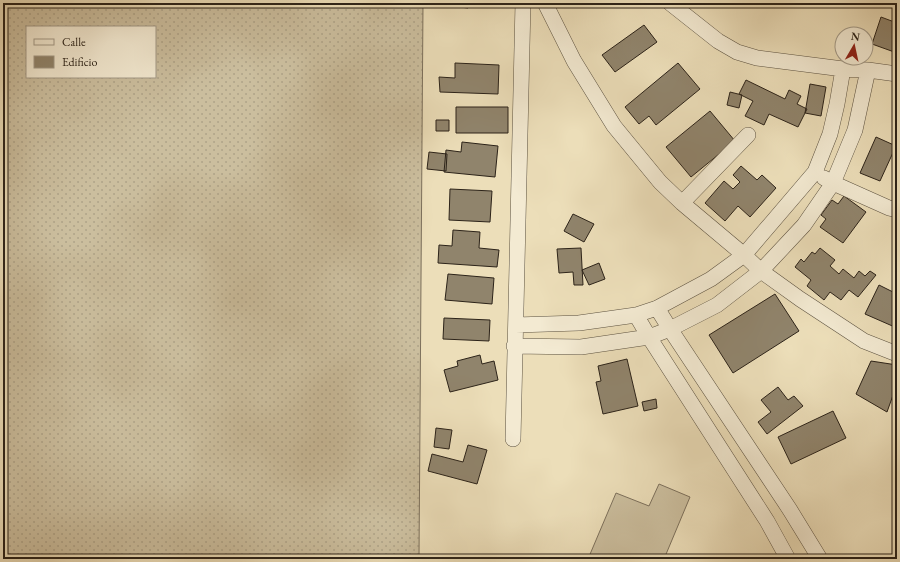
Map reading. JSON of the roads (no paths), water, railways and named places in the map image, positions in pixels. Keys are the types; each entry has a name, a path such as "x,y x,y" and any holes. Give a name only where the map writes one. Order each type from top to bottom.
{"street":[{"path":"513,439 523,3"},
{"path":"545,3 574,61 614,126 660,182 682,203 761,271 800,299 864,341 897,354"},
{"path":"670,3 718,41 737,52 757,58 897,74"},
{"path":"516,324 579,323 636,315 657,308 711,279 744,255 815,172 830,134 843,69"},
{"path":"514,346 581,347 649,337 670,330 717,305 761,271 804,225 833,183 855,130 868,70"},
{"path":"682,203 748,135"},
{"path":"815,172 833,183 889,208 897,210"},
{"path":"657,308 670,330 790,510 820,559"},
{"path":"636,315 768,521 788,559"},
{"path":"728,459 748,447"}]}
